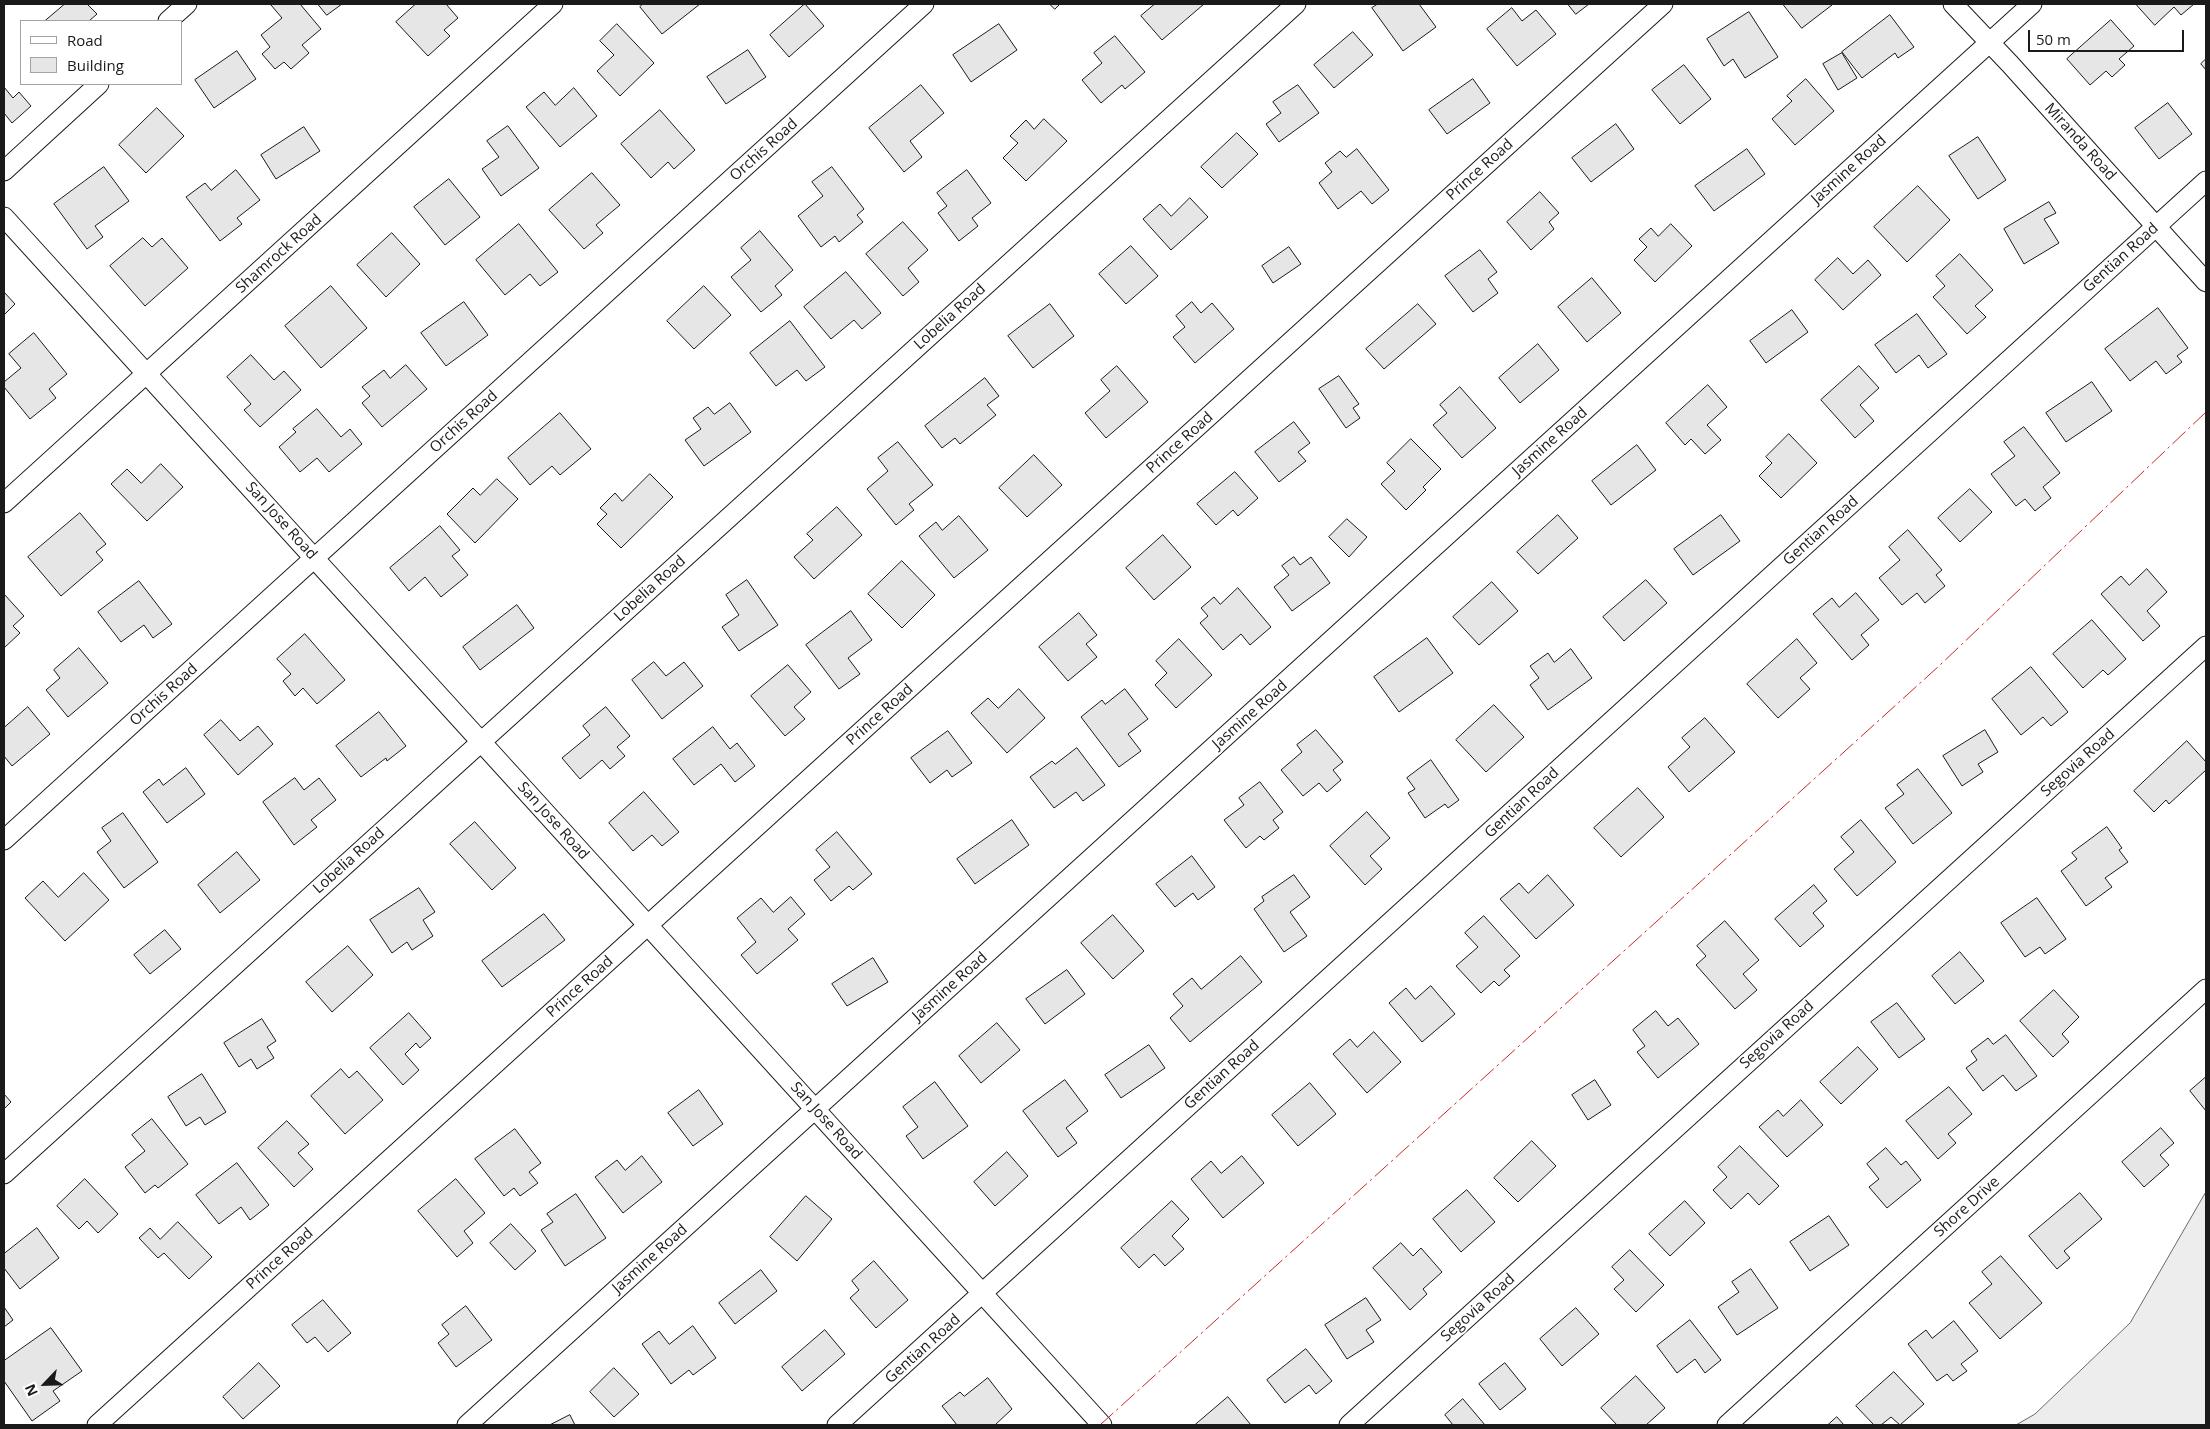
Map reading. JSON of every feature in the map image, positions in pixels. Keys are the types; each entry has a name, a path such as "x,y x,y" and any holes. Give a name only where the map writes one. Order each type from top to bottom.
{"street":[{"path":"169,20 187,4"},
{"name":"Shamrock Road","path":"4,503 553,4"},
{"name":"Orchis Road","path":"4,840 924,4"},
{"name":"Lobelia Road","path":"4,1174 1296,4"},
{"name":"Prince Road","path":"97,1425 1663,4"},
{"name":"Miranda Road","path":"1953,4 1990,42 2206,282"},
{"name":"Jasmine Road","path":"467,1425 2032,4"},
{"path":"4,171 98,85"},
{"name":"Gentian Road","path":"838,1425 2206,181"},
{"name":"San Jose Road","path":"4,217 1102,1425"},
{"name":"Segovia Road","path":"1349,1425 2206,646"},
{"name":"Shore Drive","path":"1727,1425 2206,989"}],"shaded area":[{"path":"2206,1192 2206,1425 2016,1425 2035,1414 2130,1323"}],"building":[{"path":"65,4 87,4 97,14 90,20 46,20"},
{"path":"300,4 321,29 302,45 309,53 291,69 284,62 275,69 262,54 270,47 261,35 282,18 271,5"},
{"path":"318,4 342,4 327,15"},
{"path":"416,4 446,4 458,18 444,30 450,36 428,56 396,22"},
{"path":"643,4 700,4 662,34 640,7"},
{"path":"805,4 824,26 789,57 770,35"},
{"path":"1050,4 1060,4 1055,9"},
{"path":"1155,4 1204,4 1162,40 1141,16"},
{"path":"1378,4 1419,4 1436,27 1403,51 1372,8"},
{"path":"1568,4 1589,4 1576,14"},
{"path":"1783,4 1831,4 1832,5 1802,28"},
{"path":"2136,4 2194,4 2181,15 2174,7 2155,25"},
{"path":"1512,8 1522,21 1536,10 1556,34 1517,66 1487,29"},
{"path":"1749,12 1778,57 1745,78 1733,59 1724,66 1707,39"},
{"path":"1890,15 1914,47 1898,58 1895,53 1862,78 1842,52"},
{"path":"2111,20 2134,46 2119,59 2125,65 2112,77 2106,71 2090,85 2067,59"},
{"path":"617,24 654,63 620,96 597,71 614,55 600,41"},
{"path":"999,24 1017,50 971,82 953,55"},
{"path":"1353,32 1373,55 1334,88 1314,65"},
{"path":"1115,36 1145,72 1125,89 1122,85 1101,103 1082,80 1102,63 1094,53"},
{"path":"748,50 766,77 726,104 707,77"},
{"path":"237,51 256,79 214,108 195,80"},
{"path":"1842,53 1857,78 1838,90 1823,64"},
{"path":"2206,59 2206,70 2201,64"},
{"path":"1684,65 1711,99 1680,124 1652,90"},
{"path":"1473,79 1490,103 1447,134 1429,110"},
{"path":"1806,79 1834,111 1795,145 1772,119 1792,101 1787,96"},
{"path":"921,85 944,113 910,141 922,157 904,172 869,128"},
{"path":"1298,85 1319,113 1279,142 1266,124 1281,113 1273,102"},
{"path":"4,87 13,98 19,92 31,106 12,123 4,113"},
{"path":"574,88 597,116 560,147 526,107 544,92 555,105"},
{"path":"2168,103 2192,134 2159,159 2135,128"},
{"path":"157,108 184,136 146,173 119,145"},
{"path":"660,110 695,150 674,169 668,162 651,178 621,144"},
{"path":"1044,119 1067,141 1026,181 1003,158 1018,143 1010,136 1026,120 1034,129"},
{"path":"1616,124 1634,149 1591,182 1572,158"},
{"path":"508,126 539,168 501,196 482,169 499,157 487,141"},
{"path":"304,127 320,151 276,179 261,155"},
{"path":"1237,133 1258,154 1222,188 1201,167"},
{"path":"1978,137 2006,180 1978,199 1949,156"},
{"path":"1357,149 1389,190 1372,204 1361,191 1338,209 1319,183 1332,172 1325,163 1340,151 1346,157"},
{"path":"1747,149 1765,174 1714,211 1695,186"},
{"path":"104,167 129,201 95,226 103,237 87,249 54,204"},
{"path":"832,167 864,209 857,215 863,222 839,242 835,236 821,247 798,216 823,196 812,182"},
{"path":"236,170 260,200 237,218 242,224 220,241 186,197 205,183 211,190"},
{"path":"967,170 991,203 972,218 978,226 959,241 938,213 947,206 937,193"},
{"path":"592,173 620,205 596,225 603,233 584,249 549,210"},
{"path":"449,179 480,217 445,245 414,207"},
{"path":"1918,186 1950,220 1907,262 1874,227"},
{"path":"1540,192 1559,213 1549,222 1554,229 1531,250 1507,222"},
{"path":"1190,198 1208,217 1171,250 1143,219 1160,204 1171,216"},
{"path":"2049,202 2056,213 2044,219 2059,243 2024,264 2004,229"},
{"path":"903,222 928,250 908,268 919,282 903,296 866,254"},
{"path":"519,224 558,272 540,286 530,274 505,295 476,260"},
{"path":"1671,224 1692,246 1655,282 1634,260 1647,247 1639,239 1651,228 1658,236"},
{"path":"760,231 793,270 775,286 782,295 761,312 731,277 751,260 741,248"},
{"path":"392,233 420,264 386,297 357,265"},
{"path":"143,238 152,247 162,238 188,268 145,306 110,266"},
{"path":"1131,246 1158,276 1126,304 1099,274"},
{"path":"1289,247 1301,264 1273,283 1262,266"},
{"path":"1480,250 1497,272 1488,279 1498,293 1473,312 1445,276"},
{"path":"1960,254 1993,290 1975,306 1986,317 1967,334 1933,297 1945,286 1936,276"},
{"path":"1838,258 1853,274 1868,260 1881,275 1843,310 1815,280"},
{"path":"846,272 881,313 862,329 854,320 831,339 804,307"},
{"path":"1592,278 1621,313 1587,342 1558,307"},
{"path":"331,286 367,328 321,368 285,326"},
{"path":"704,286 731,315 694,349 667,321"},
{"path":"4,292 15,304 4,315"},
{"path":"464,302 488,335 446,366 421,333"},
{"path":"1192,302 1201,313 1212,303 1234,329 1195,363 1173,337 1185,327 1176,316"},
{"path":"1050,304 1074,336 1033,368 1008,336"},
{"path":"1418,304 1436,324 1384,369 1366,349"},
{"path":"2158,308 2188,348 2177,356 2182,362 2166,374 2156,361 2130,381 2105,349"},
{"path":"1792,310 1808,332 1766,363 1750,341"},
{"path":"1917,314 1947,354 1928,368 1919,355 1896,373 1875,345"},
{"path":"790,321 825,367 806,381 797,370 776,386 750,353"},
{"path":"34,333 67,374 49,389 56,398 30,419 4,387 4,382 21,368 9,354"},
{"path":"1538,344 1559,370 1520,403 1499,378"},
{"path":"251,355 274,380 284,371 301,390 260,427 244,410 251,404 227,377"},
{"path":"406,365 427,389 382,427 362,403 370,396 362,387 384,370 390,378"},
{"path":"1117,366 1148,402 1106,438 1085,413 1110,391 1101,380"},
{"path":"1859,366 1879,388 1860,405 1874,421 1855,438 1821,400"},
{"path":"1339,376 1359,404 1353,408 1360,418 1346,428 1319,389"},
{"path":"985,378 999,396 987,405 996,415 960,444 955,438 942,448 925,426"},
{"path":"2092,382 2112,411 2066,442 2046,413"},
{"path":"1708,385 1727,407 1707,425 1721,440 1705,454 1691,439 1685,445 1666,423"},
{"path":"1460,387 1496,428 1462,458 1433,425 1447,413 1440,405"},
{"path":"730,403 751,432 704,466 685,440 701,429 693,418 708,407 714,414"},
{"path":"317,409 341,437 350,429 362,444 329,472 317,458 300,472 279,447 296,432 293,429"},
{"path":"560,413 591,449 560,475 552,466 530,485 508,458"},
{"path":"1294,422 1310,443 1298,452 1306,461 1279,482 1255,452"},
{"path":"2024,427 2060,473 2043,487 2051,498 2035,511 2025,499 2016,506 1991,474 2015,456 2004,442"},
{"path":"1789,434 1817,463 1781,498 1759,476 1772,463 1766,457"},
{"path":"1411,439 1441,469 1423,487 1426,490 1406,510 1381,484 1395,471 1387,463"},
{"path":"898,442 933,485 909,504 914,510 896,525 867,489 888,471 878,458"},
{"path":"1637,445 1656,470 1611,505 1592,481"},
{"path":"1034,455 1062,485 1027,517 999,488"},
{"path":"161,464 183,487 147,521 111,484 127,469 141,483"},
{"path":"1235,472 1258,498 1238,516 1233,510 1216,525 1197,504"},
{"path":"650,474 673,497 621,548 597,524 607,514 600,508 615,493 622,501"},
{"path":"497,479 518,499 475,543 447,514 473,488 480,495"},
{"path":"1970,489 1992,512 1960,542 1938,518"},
{"path":"837,507 862,535 814,579 794,557 813,540 807,534"},
{"path":"80,513 106,544 96,552 103,560 61,596 28,557"},
{"path":"1558,515 1578,538 1538,574 1517,552"},
{"path":"1721,515 1740,541 1693,575 1674,549"},
{"path":"959,516 988,550 954,578 919,536 936,522 942,530"},
{"path":"1347,519 1367,537 1349,557 1329,537"},
{"path":"440,526 460,550 452,556 468,575 441,597 425,577 409,591 390,568"},
{"path":"1908,530 1942,570 1936,575 1945,586 1925,603 1917,593 1902,605 1879,578 1900,560 1889,547"},
{"path":"1163,535 1191,567 1154,600 1126,568"},
{"path":"1294,557 1300,565 1311,557 1330,583 1292,611 1274,587 1289,575 1282,566"},
{"path":"902,561 935,595 902,628 868,594"},
{"path":"2147,569 2167,592 2147,611 2160,626 2143,641 2101,594 2121,576 2129,585"},
{"path":"747,580 778,625 739,651 722,627 739,615 726,595"},
{"path":"1646,580 1667,603 1624,641 1603,617"},
{"path":"139,581 172,624 153,638 144,625 121,642 98,612"},
{"path":"1492,582 1518,611 1479,645 1453,617"},
{"path":"1238,588 1271,627 1250,645 1241,634 1223,650 1200,623 1208,616 1201,608 1214,597 1220,604"},
{"path":"1856,593 1879,620 1861,635 1869,645 1852,660 1813,614 1832,598 1839,607"},
{"path":"4,594 24,616 13,626 20,633 4,648"},
{"path":"517,605 534,628 480,670 463,647"},
{"path":"851,611 872,640 848,658 860,674 839,689 806,645"},
{"path":"1079,613 1097,635 1086,644 1097,657 1068,681 1039,647"},
{"path":"2092,620 2126,659 2108,675 2103,670 2083,688 2053,654"},
{"path":"305,634 345,680 317,704 303,688 295,696 283,681 291,674 277,659"},
{"path":"1427,638 1453,673 1399,712 1374,677"},
{"path":"1179,639 1212,675 1176,708 1155,685 1167,673 1156,661"},
{"path":"1797,639 1817,663 1800,678 1810,689 1778,718 1747,684"},
{"path":"79,648 108,683 68,717 46,690 60,678 54,670"},
{"path":"1571,649 1592,678 1548,710 1530,685 1539,678 1530,666 1548,653 1554,662"},
{"path":"654,662 666,676 684,662 703,686 662,719 632,680"},
{"path":"788,665 811,692 794,707 805,719 785,736 751,696"},
{"path":"2031,667 2068,712 2051,726 2043,717 2021,735 1992,699"},
{"path":"1019,689 1045,718 1007,753 971,713 988,698 998,708"},
{"path":"1125,689 1148,719 1128,734 1141,751 1119,767 1081,717 1102,700 1105,704"},
{"path":"1494,705 1524,737 1486,772 1456,740"},
{"path":"28,707 50,734 12,766 4,756 4,728"},
{"path":"606,707 630,736 617,747 625,756 610,769 602,760 580,779 562,758 590,735 583,726"},
{"path":"379,712 406,746 387,761 386,758 361,777 336,746"},
{"path":"1705,718 1735,752 1689,792 1668,767 1690,747 1682,738"},
{"path":"221,720 240,741 258,726 273,744 238,775 204,735"},
{"path":"713,727 730,749 737,743 755,766 735,782 721,764 694,785 673,759"},
{"path":"1316,730 1343,762 1333,770 1341,780 1327,792 1319,783 1303,796 1281,770 1302,752 1297,745"},
{"path":"1985,730 1998,752 1978,764 1983,772 1962,786 1943,756"},
{"path":"948,731 972,763 952,777 947,770 930,783 911,758"},
{"path":"2187,741 2206,762 2206,770 2169,804 2166,800 2154,812 2134,791"},
{"path":"1077,748 1105,785 1083,801 1076,792 1054,808 1030,777 1052,761 1055,764"},
{"path":"1431,760 1459,800 1448,808 1445,804 1425,818 1408,793 1415,789 1407,778"},
{"path":"186,768 205,794 167,823 143,792 159,779 163,785"},
{"path":"1918,769 1952,813 1913,844 1885,808 1904,794 1897,785"},
{"path":"295,778 304,790 319,778 336,800 311,820 317,827 294,845 263,802"},
{"path":"1260,782 1283,812 1273,820 1279,828 1264,840 1260,836 1246,848 1224,820 1244,805 1239,798"},
{"path":"1638,788 1664,817 1621,857 1594,828"},
{"path":"644,792 679,832 662,846 652,835 633,851 609,823"},
{"path":"1367,812 1390,838 1370,856 1382,869 1365,885 1330,846"},
{"path":"123,813 158,862 124,888 97,852 111,841 102,828"},
{"path":"1012,820 1029,845 975,884 957,859"},
{"path":"1861,820 1896,862 1857,896 1834,869 1854,852 1841,837"},
{"path":"475,822 516,868 492,890 450,844"},
{"path":"2107,827 2122,848 2119,850 2128,862 2105,878 2112,887 2086,906 2061,871 2077,859 2072,853"},
{"path":"837,832 872,874 853,890 849,886 831,901 814,880 830,867 816,850"},
{"path":"237,852 260,880 220,913 198,885"},
{"path":"1192,856 1215,887 1198,900 1193,893 1175,907 1156,884"},
{"path":"84,873 109,900 65,941 25,898 43,881 58,897"},
{"path":"1294,875 1310,897 1290,912 1307,936 1284,952 1254,909 1264,901 1262,897"},
{"path":"1548,875 1574,905 1536,939 1500,899 1519,883 1528,893"},
{"path":"1814,885 1827,901 1813,913 1824,926 1800,947 1775,919"},
{"path":"419,888 435,912 423,920 433,936 412,950 407,942 392,953 370,920"},
{"path":"791,897 805,914 788,929 798,940 757,974 741,955 756,942 737,918 761,898 773,912"},
{"path":"2037,898 2066,939 2045,954 2040,947 2025,957 2001,923"},
{"path":"544,914 565,940 502,987 482,961"},
{"path":"1113,915 1144,951 1113,979 1081,943"},
{"path":"1484,916 1520,956 1504,970 1510,976 1499,986 1494,981 1481,993 1456,966 1478,947 1465,933"},
{"path":"1725,921 1759,960 1743,974 1757,990 1735,1009 1696,965 1706,956 1697,946"},
{"path":"165,930 181,949 150,974 134,955"},
{"path":"348,946 373,975 332,1012 306,982"},
{"path":"1960,952 1984,981 1955,1004 1932,976"},
{"path":"1241,956 1262,982 1190,1042 1170,1018 1183,1006 1173,994 1192,978 1201,989"},
{"path":"873,958 888,982 847,1006 832,984"},
{"path":"1067,970 1085,994 1045,1024 1026,999"},
{"path":"1431,986 1455,1014 1422,1042 1389,1003 1406,988 1415,999"},
{"path":"2054,990 2079,1017 2062,1034 2069,1042 2053,1057 2020,1021"},
{"path":"1897,1003 1925,1039 1899,1058 1871,1022"},
{"path":"1656,1011 1668,1026 1678,1018 1699,1044 1658,1078 1637,1052 1645,1046 1633,1030"},
{"path":"409,1013 431,1038 420,1048 416,1043 405,1054 419,1070 403,1085 370,1048"},
{"path":"262,1019 276,1041 267,1047 274,1058 257,1069 251,1059 239,1067 224,1043"},
{"path":"997,1023 1020,1050 981,1083 959,1056"},
{"path":"1374,1032 1401,1062 1367,1093 1333,1054 1350,1039 1357,1047"},
{"path":"2006,1035 2037,1076 2016,1091 2003,1075 1983,1091 1966,1068 1977,1060 1971,1051 1988,1038 1993,1044"},
{"path":"1149,1045 1165,1068 1121,1098 1105,1075"},
{"path":"1858,1047 1878,1069 1841,1104 1820,1082"},
{"path":"341,1069 349,1078 357,1071 383,1100 345,1134 311,1096"},
{"path":"202,1074 226,1112 205,1125 200,1117 186,1126 168,1097"},
{"path":"2206,1077 2206,1111 2190,1091"},
{"path":"1065,1080 1088,1111 1066,1128 1077,1143 1058,1157 1023,1111"},
{"path":"1595,1080 1611,1105 1588,1120 1572,1095"},
{"path":"935,1082 968,1126 923,1159 906,1136 918,1127 903,1107"},
{"path":"1310,1083 1336,1114 1298,1146 1272,1115"},
{"path":"1949,1087 1972,1114 1948,1134 1956,1143 1938,1159 1906,1121"},
{"path":"699,1090 723,1124 693,1146 668,1113"},
{"path":"4,1094 11,1102 4,1109"},
{"path":"1801,1100 1823,1125 1787,1157 1759,1127 1778,1110 1783,1116"},
{"path":"152,1119 188,1164 158,1188 155,1185 145,1193 125,1167 145,1151 132,1135"},
{"path":"287,1121 309,1144 298,1153 313,1169 294,1187 258,1148"},
{"path":"2161,1128 2174,1143 2160,1155 2169,1165 2144,1187 2122,1162"},
{"path":"515,1129 541,1163 529,1172 538,1183 520,1196 514,1188 504,1196 475,1159"},
{"path":"1532,1141 1556,1166 1518,1202 1494,1178"},
{"path":"1740,1146 1779,1186 1759,1205 1748,1193 1731,1209 1713,1190 1727,1177 1718,1167"},
{"path":"1886,1148 1901,1165 1906,1161 1921,1180 1887,1208 1869,1187 1879,1179 1867,1164"},
{"path":"1007,1152 1028,1176 995,1206 974,1182"},
{"path":"642,1156 662,1182 623,1213 595,1177 617,1160 625,1170"},
{"path":"1242,1156 1264,1183 1223,1218 1191,1179 1211,1161 1221,1173"},
{"path":"237,1163 269,1205 250,1220 241,1207 219,1224 196,1195"},
{"path":"85,1179 118,1214 98,1233 87,1221 79,1229 57,1206"},
{"path":"456,1179 485,1213 464,1231 473,1243 457,1257 418,1211"},
{"path":"1467,1190 1495,1222 1461,1252 1433,1219"},
{"path":"2080,1193 2102,1219 2064,1251 2070,1258 2057,1269 2029,1236"},
{"path":"576,1194 606,1238 565,1266 541,1230 553,1222 547,1214"},
{"path":"806,1196 832,1219 797,1261 770,1237"},
{"path":"1172,1201 1189,1219 1172,1236 1184,1249 1165,1266 1154,1254 1139,1268 1121,1248"},
{"path":"1685,1201 1705,1223 1670,1256 1649,1234"},
{"path":"1829,1216 1849,1245 1810,1271 1790,1242"},
{"path":"178,1222 212,1257 189,1279 164,1253 158,1258 139,1238 150,1228 160,1239"},
{"path":"511,1224 536,1251 515,1270 490,1243"},
{"path":"37,1228 59,1258 20,1289 4,1268 4,1254"},
{"path":"1401,1243 1413,1256 1421,1248 1442,1272 1423,1289 1427,1294 1410,1310 1373,1268"},
{"path":"1630,1250 1664,1285 1636,1312 1614,1289 1624,1280 1612,1267"},
{"path":"2001,1256 2042,1303 2000,1339 1969,1303 1992,1284 1982,1272"},
{"path":"874,1261 908,1300 876,1328 850,1298 859,1290 852,1281"},
{"path":"1751,1269 1778,1308 1737,1335 1718,1307 1739,1292 1732,1282"},
{"path":"761,1270 777,1291 735,1324 719,1303"},
{"path":"1366,1298 1381,1320 1366,1330 1374,1342 1347,1359 1325,1325"},
{"path":"323,1300 351,1333 328,1352 315,1337 307,1343 292,1325"},
{"path":"466,1306 492,1340 456,1367 438,1343 449,1334 442,1325"},
{"path":"4,1307 13,1320 4,1327"},
{"path":"1576,1308 1599,1334 1562,1366 1540,1339"},
{"path":"1690,1320 1721,1360 1705,1373 1695,1359 1677,1373 1657,1346"},
{"path":"1954,1321 1978,1351 1961,1364 1967,1371 1953,1381 1947,1374 1937,1381 1908,1344 1926,1330 1932,1338"},
{"path":"693,1326 716,1358 693,1375 689,1370 671,1384 642,1344 659,1331 669,1344"},
{"path":"51,1328 82,1371 53,1391 60,1401 32,1421 4,1381 4,1361"},
{"path":"825,1330 845,1354 802,1391 782,1367"},
{"path":"1306,1349 1332,1381 1316,1394 1309,1385 1285,1403 1267,1380"},
{"path":"259,1363 280,1386 243,1419 223,1397"},
{"path":"1505,1363 1526,1389 1500,1410 1479,1384"},
{"path":"614,1368 639,1394 614,1417 590,1392"},
{"path":"1894,1372 1924,1404 1900,1425 1891,1417 1881,1425 1874,1425 1856,1406"},
{"path":"1636,1376 1665,1408 1646,1425 1617,1425 1601,1408"},
{"path":"988,1378 1012,1409 995,1425 957,1425 942,1406 960,1392 964,1396"},
{"path":"1228,1397 1251,1425 1195,1425"},
{"path":"1463,1399 1485,1425 1453,1425 1445,1415"},
{"path":"570,1415 575,1425 550,1425"},
{"path":"1837,1417 1844,1425 1828,1425"}],"power":[{"path":"1100,1425 1939,666 2206,412"}]}
